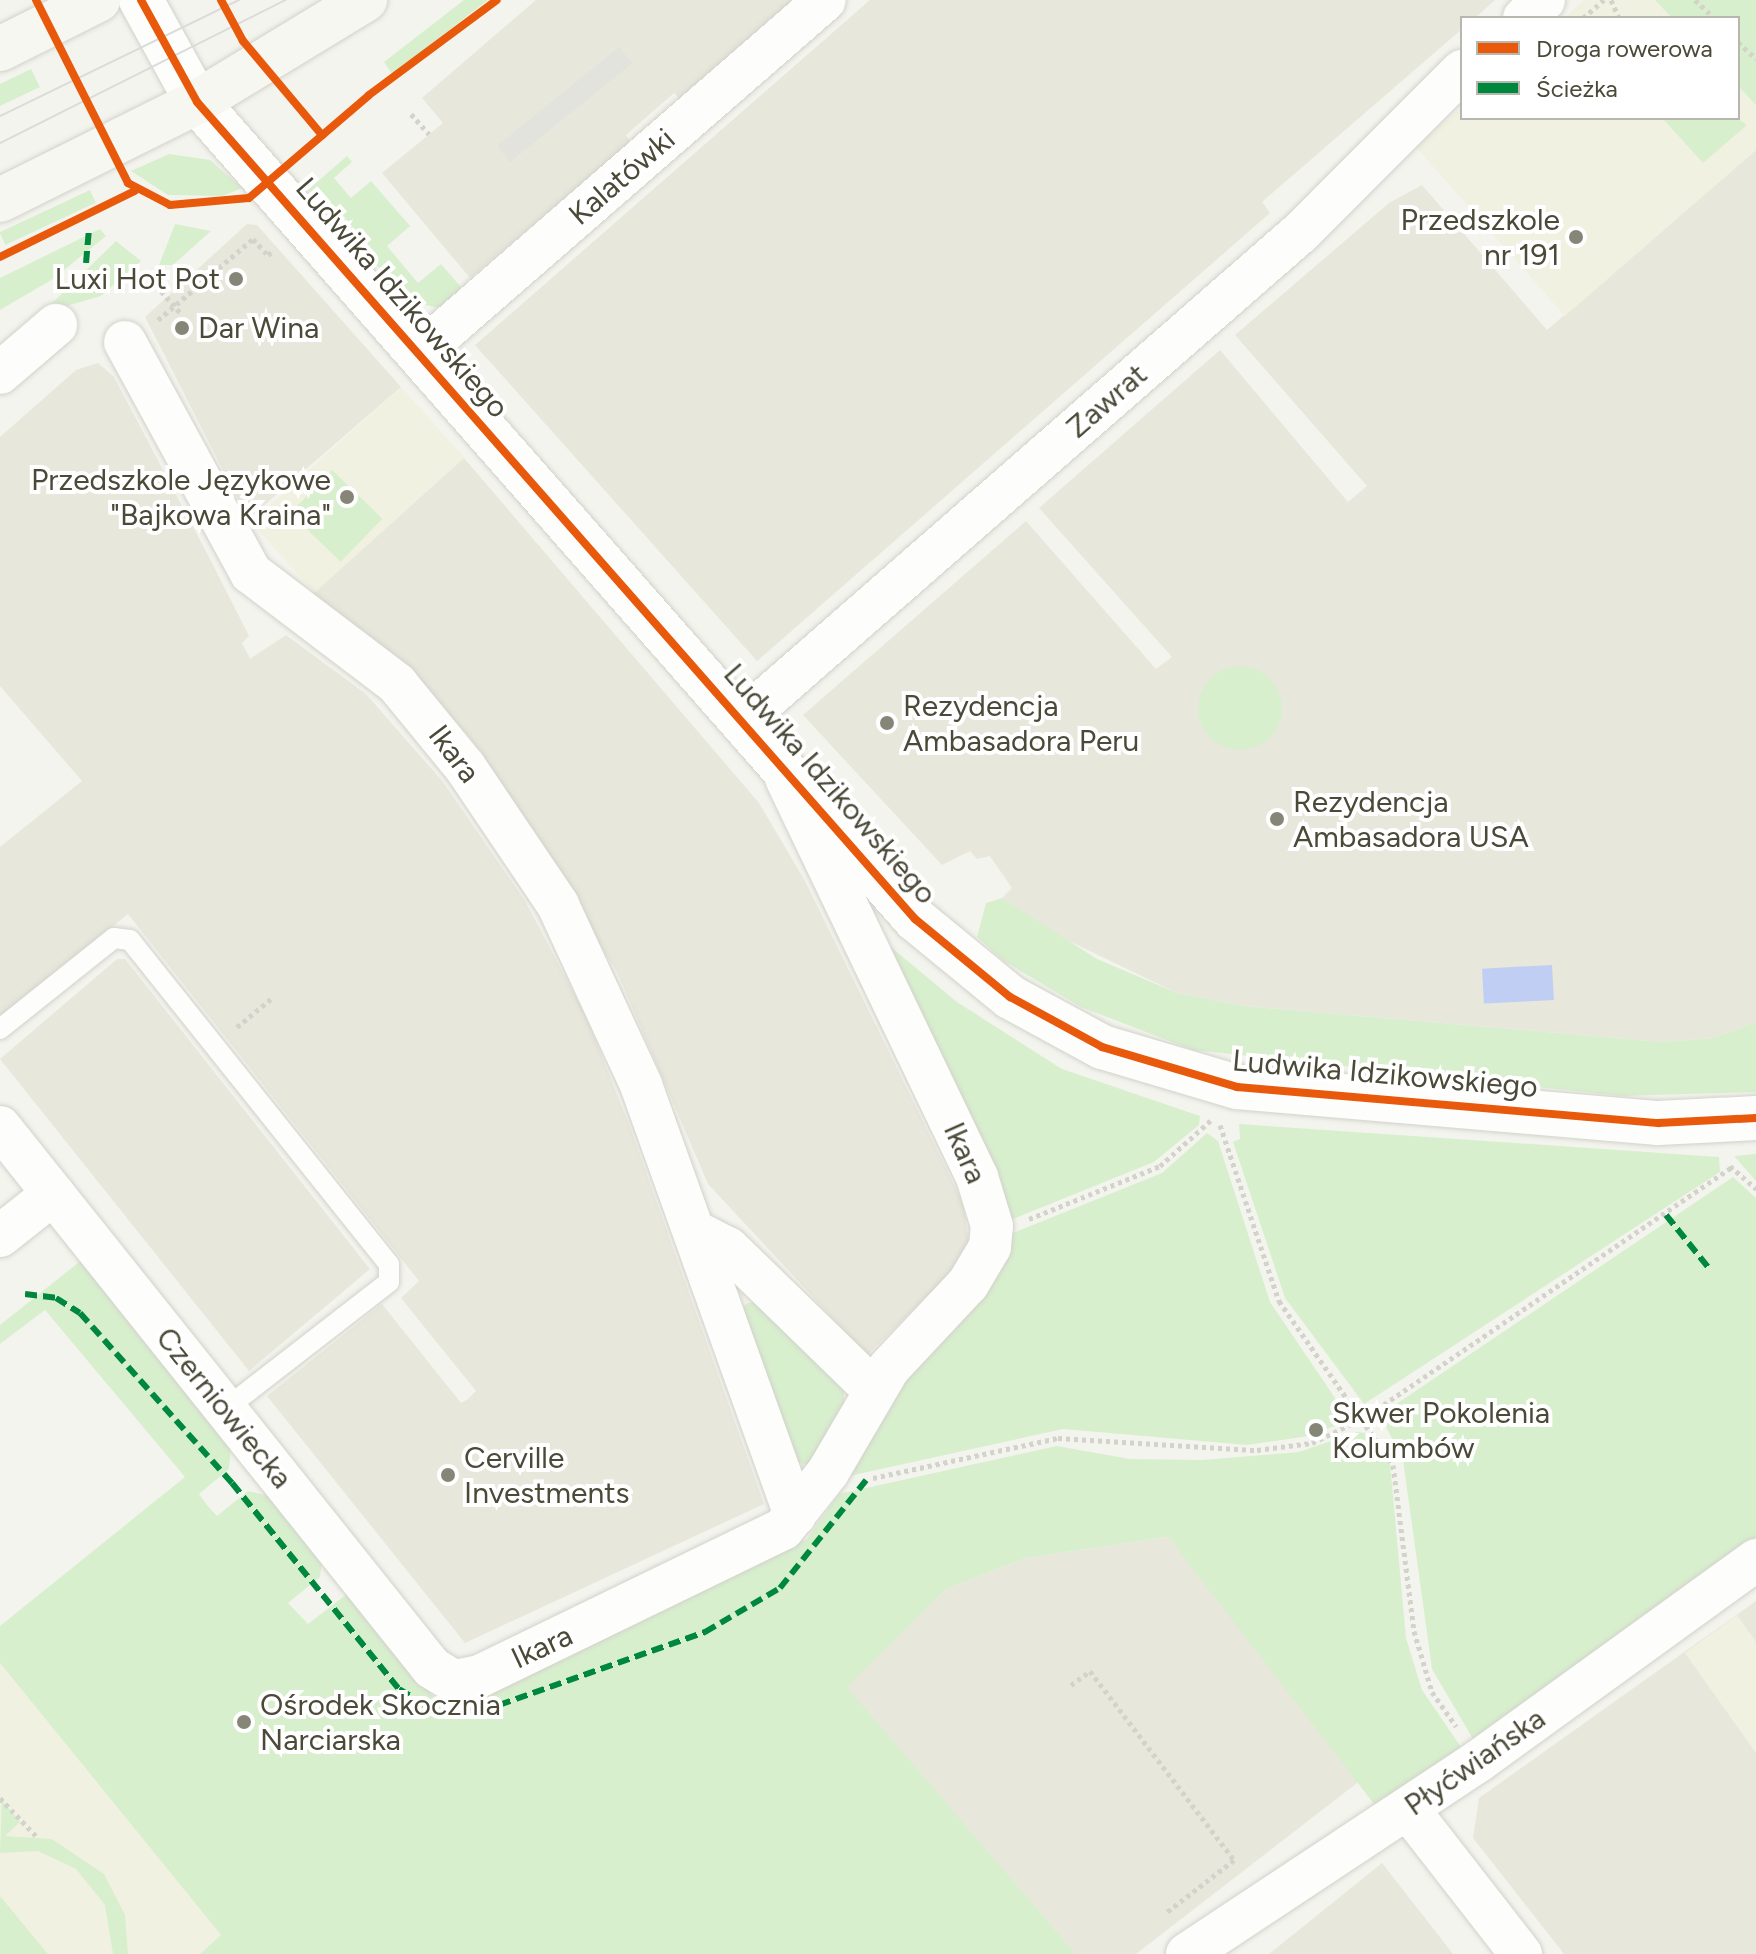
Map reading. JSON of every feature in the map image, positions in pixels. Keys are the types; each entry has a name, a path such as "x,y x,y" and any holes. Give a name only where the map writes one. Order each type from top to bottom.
{"main road":[{"path":"0,49 98,0"},
{"path":"0,200 197,102 365,0"}],"street":[{"name":"Ludwika Idzikowskiego","path":"141,0 197,102 780,766 965,965 1056,1025 1143,1063 1255,1089 1658,1123 1756,1118"},
{"name":"Kalatówki","path":"418,354 825,0"},
{"path":"1526,16 1544,0"},
{"name":"Zawrat","path":"742,720 1301,232 1460,73"},
{"path":"0,373 56,325"},
{"name":"Ikara","path":"144,337 251,573 383,670 525,852 602,990 696,1232 795,1515"},
{"name":"Ikara","path":"454,1681 480,1676 768,1540 795,1515 904,1349 981,1266 992,1226 957,1131 827,875 780,766"},
{"name":"Czerniowiecka","path":"0,1127 432,1668 454,1681"},
{"path":"0,1236 53,1194"},
{"path":"696,1232 728,1248 875,1391"},
{"name":"Płyćwiańska","path":"1187,1954 1480,1760 1756,1560"},
{"path":"1408,1809 1521,1954"}],"lane":[{"path":"0,1029 114,938 130,940 389,1264 389,1282 225,1409"}],"path":[{"path":"1585,16 1604,0"},
{"path":"1695,0 1712,16"},
{"path":"1740,44 1756,59"},
{"path":"411,114 429,134"},
{"path":"144,337 156,322 253,239 262,249"},
{"path":"156,285 181,314"},
{"path":"225,1037 271,999"},
{"path":"1216,1113 1279,1301 1364,1418 1393,1465 1414,1631 1432,1692 1480,1760"},
{"path":"1022,1222 1160,1166 1203,1129"},
{"path":"867,1479 1058,1438 1257,1450 1312,1443 1364,1418 1730,1165 1756,1189"},
{"path":"1071,1685 1090,1671 1234,1860 1166,1913"},
{"path":"0,1798 36,1836"}],"shaded area":[{"path":"536,0 793,0 679,98 674,93 626,135 631,142 470,278 382,173 443,123 422,98"},
{"path":"870,0 1495,0 1477,16 1460,16 1460,31 1262,202 1270,213 757,661 475,345"},
{"path":"1584,0 1655,0 1670,16 1566,16"},
{"path":"619,47 632,63 510,162 497,146"},
{"name":"Przedszkole nr 191","path":"1740,88 1756,105 1756,150 1565,316 1416,147 1460,109 1460,120 1740,120"},
{"path":"1756,150 1756,1022 1713,1038 1662,1042 1244,1006 1177,993 1044,929 1002,898 1012,888 990,856 977,859 970,851 942,865 803,715 1026,521 1156,669 1172,657 1039,508 1220,350 1348,502 1367,486 1235,335 1389,203 1422,185 1547,330"},
{"path":"247,224 257,225 401,387 248,519 145,317"},
{"path":"98,363 114,377 209,557 249,636 242,643 250,659 286,635 366,694 443,782 525,901 585,1014 630,1127 764,1504 465,1643 267,1396 382,1304 461,1403 468,1399 476,1391 401,1298 419,1281 128,914 0,1017 0,847 82,781 0,686 0,437 76,370"},
{"name":"Przedszkole Językowe \"Bajkowa Kraina\"","path":"401,387 465,458 314,593 251,522"},
{"path":"464,458 759,803 805,881 963,1203 969,1242 953,1271 867,1355 708,1184 617,972 471,739 400,660 311,594"},
{"path":"117,959 125,959 370,1269 249,1371 0,1059"},
{"path":"1168,1537 1361,1780 1136,1954 1076,1954 846,1687 946,1589 1026,1558"},
{"path":"1756,1601 1756,1954 1564,1954 1473,1838 1479,1798"},
{"path":"1737,1615 1756,1642 1756,1753 1685,1653"},
{"path":"0,1663 221,1935 200,1954 0,1954"},
{"path":"1382,1863 1453,1954 1269,1954"}],"green space":[{"path":"464,0 488,0 392,74 384,62"},
{"path":"1655,0 1756,0 1756,105 1740,88 1740,16 1670,16"},
{"path":"31,69 40,87 0,106 0,84"},
{"path":"1664,120 1740,120 1747,125 1703,163"},
{"path":"169,154 210,160 242,188 223,196 168,195 131,171"},
{"path":"347,156 352,162 334,178 351,198 371,181 410,226 387,246 418,283 441,264 467,294 439,308 409,301 308,190"},
{"path":"90,190 96,203 5,245 0,232"},
{"path":"175,224 211,231 173,265 159,265"},
{"path":"100,229 106,236 53,279 0,310 0,278"},
{"path":"116,241 141,261 101,296 42,313"},
{"path":"332,470 382,519 341,562 290,513"},
{"path":"1240,666 1256,669 1270,678 1279,692 1282,708 1279,724 1270,738 1256,747 1240,750 1224,747 1210,738 1201,724 1198,708 1201,692 1210,678 1224,669"},
{"path":"1002,898 1097,959 1177,993 1244,1006 1662,1042 1713,1038 1756,1022 1756,1092 1622,1096 1193,1050 1081,1007 1004,961 977,937 986,903"},
{"path":"880,938 957,1002 1062,1069 1200,1116 1199,1125 1154,1162 1008,1221"},
{"path":"1239,1124 1719,1157 1720,1172 1364,1404 1285,1298 1233,1142 1240,1139"},
{"path":"1207,1133 1218,1141 1270,1302 1350,1420 1309,1436 1247,1445 1063,1429 849,1476 901,1384 1008,1235 1162,1173"},
{"path":"1756,1154 1756,1181 1734,1156"},
{"path":"1733,1177 1756,1198 1756,1537 1473,1739 1432,1669 1403,1460 1380,1415"},
{"path":"83,1259 231,1446 229,1469 199,1494 207,1505 217,1516 248,1491 270,1496 322,1562 320,1577 288,1603 308,1624 347,1594 435,1698 450,1704 466,1704 807,1539 839,1494 1057,1446 1130,1459 1203,1460 1299,1452 1357,1432 1367,1433 1390,1463 1406,1638 1422,1690 1461,1747 1377,1808 1168,1537 1026,1558 946,1589 847,1687 1076,1954 200,1954 221,1935 0,1663 0,1626 185,1477 45,1310 0,1344 0,1325"},
{"path":"747,1303 757,1303 844,1391 844,1408 808,1465 796,1462 741,1310"},
{"path":"2,1800 20,1822 5,1836 52,1839 104,1874 125,1915 128,1954 113,1954 105,1905 76,1869 38,1851 0,1853"},
{"path":"0,1896 48,1954 0,1954"}],"water":[{"path":"1552,965 1554,1000 1484,1004 1482,969"}],"tram line":[{"path":"0,116 239,0"},
{"path":"0,143 286,0"}],"marked path":[{"path":"86,263 89,227"},
{"path":"1666,1215 1708,1267"},
{"path":"25,1294 56,1298 80,1313 232,1483 399,1689 442,1715 499,1705 705,1632 780,1588 867,1479"}],"cycle path":[{"path":"36,0 128,183 170,205 249,198 369,95 497,0"},
{"path":"141,0 197,102 915,919 1010,997 1102,1047 1237,1087 1658,1123 1756,1118"},
{"path":"221,0 243,41 322,135"},
{"path":"0,257 135,191"}],"place":[{"name":"Przedszkole nr 191","path":"1576,237"},
{"name":"Luxi Hot Pot","path":"236,279"},
{"name":"Dar Wina","path":"182,328"},
{"name":"Przedszkole Językowe \"Bajkowa Kraina\"","path":"347,497"},
{"name":"Rezydencja Ambasadora Peru","path":"887,723"},
{"name":"Rezydencja Ambasadora USA","path":"1277,819"},
{"name":"Skwer Pokolenia Kolumbów","path":"1316,1430"},
{"name":"Cerville Investments","path":"448,1475"},
{"name":"Ośrodek Skocznia Narciarska","path":"244,1722"}]}
